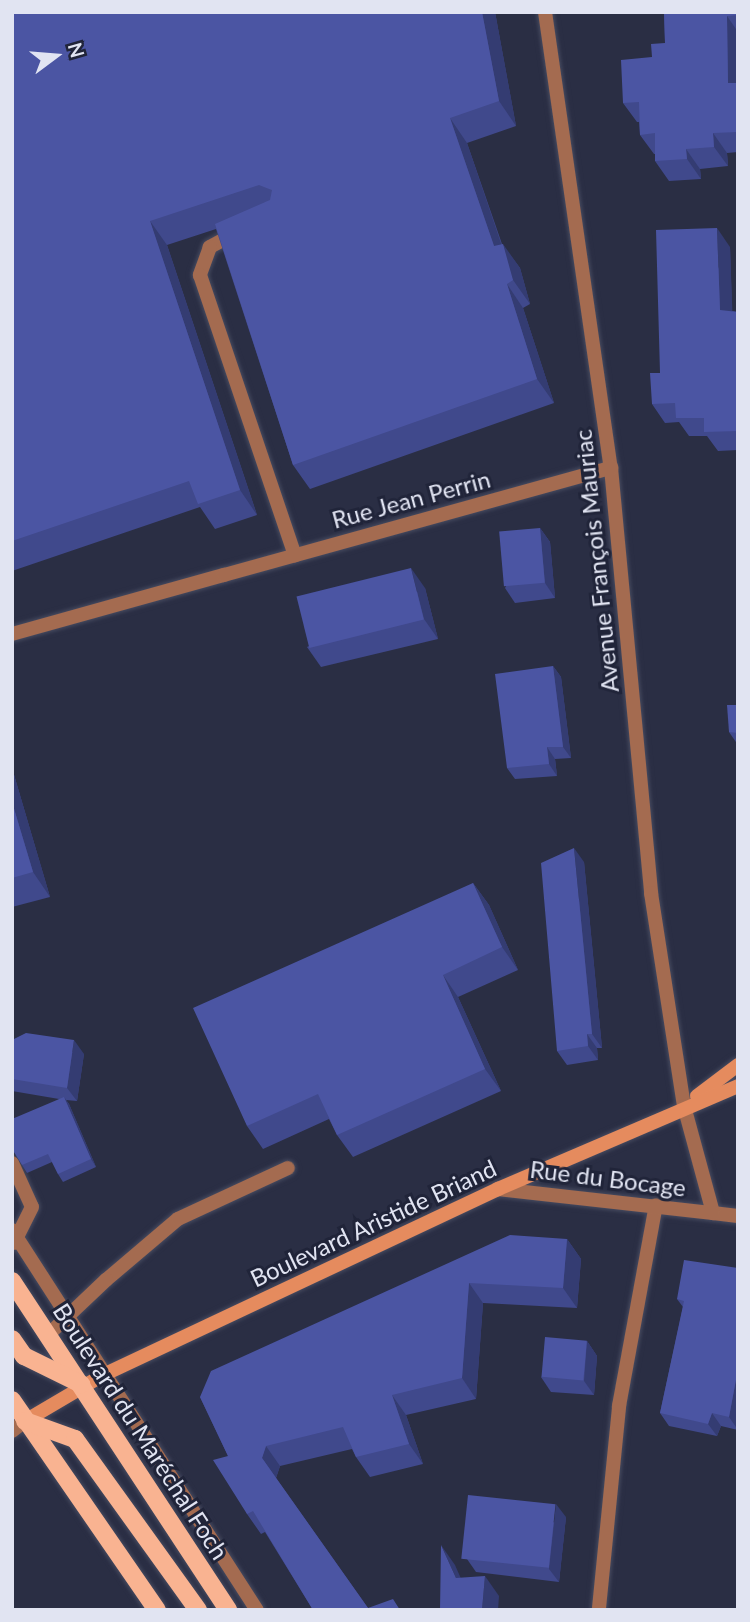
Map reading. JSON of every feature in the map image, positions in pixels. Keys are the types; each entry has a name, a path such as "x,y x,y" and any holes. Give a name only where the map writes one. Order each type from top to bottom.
{"main road":[{"name":"Boulevard Aristide Briand","path":"684,1106 738,1065"},
{"name":"Boulevard Aristide Briand","path":"19,1426 103,1375 498,1189 684,1106 738,1087"},
{"name":"Boulevard du Maréchal Foch","path":"12,1281 83,1385 228,1610"},
{"path":"12,1339 24,1356 83,1385"},
{"path":"12,1400 19,1426 157,1610"},
{"path":"19,1426 75,1439 198,1610"}],"street":[{"name":"Avenue François Mauriac","path":"545,12 611,468 651,893 684,1106"},
{"path":"257,226 209,247 200,275 295,555"},
{"name":"Rue Jean Perrin","path":"12,634 611,468"},
{"name":"Rue du Bocage","path":"684,1106 713,1213"},
{"path":"12,1163 33,1208 14,1238 257,1610"},
{"path":"49,1334 106,1280 178,1219 288,1168"},
{"name":"Rue du Bocage","path":"498,1189 738,1216"},
{"path":"599,1608 619,1406 656,1205"}],"building":[{"path":"12,12 482,12 499,101 450,118 494,246 503,244 513,280 507,284 537,379 293,465 215,224 270,200 272,190 259,185 150,221 240,490 198,504 189,481 12,541"},
{"path":"664,12 738,12 738,15 727,16 728,83 738,83 738,132 713,133 714,147 686,149 687,159 655,161 655,133 640,135 639,102 623,103 621,60 652,57 651,44 665,43"},
{"path":"717,228 720,310 738,312 738,431 704,432 704,418 676,418 675,403 652,404 650,373 660,373 656,230"},
{"path":"540,528 545,583 504,586 499,532"},
{"path":"411,568 424,619 309,648 297,597"},
{"path":"553,666 563,747 547,747 549,764 507,768 495,674"},
{"path":"727,705 738,705 738,733 729,732"},
{"path":"12,802 33,872 12,878"},
{"path":"574,848 592,1034 587,1034 588,1046 557,1051 541,863"},
{"path":"473,883 502,947 443,975 485,1069 337,1135 318,1094 247,1126 193,1008"},
{"path":"26,1033 74,1040 67,1088 12,1079 12,1040"},
{"path":"64,1097 91,1159 58,1174 48,1154 22,1165 12,1149 12,1119"},
{"path":"510,1235 567,1239 563,1288 469,1283 462,1378 392,1395 409,1444 356,1457 343,1427 266,1446 262,1458 368,1608 393,1599 400,1610 313,1610 253,1511 247,1514 213,1460 228,1456 200,1397 211,1371"},
{"path":"684,1260 738,1268 738,1369 729,1417 712,1413 708,1424 660,1413 684,1301 677,1299"},
{"path":"545,1337 587,1341 583,1381 542,1377"},
{"path":"468,1495 556,1504 549,1568 461,1559"},
{"path":"441,1545 456,1578 485,1576 482,1610 440,1610"}]}
